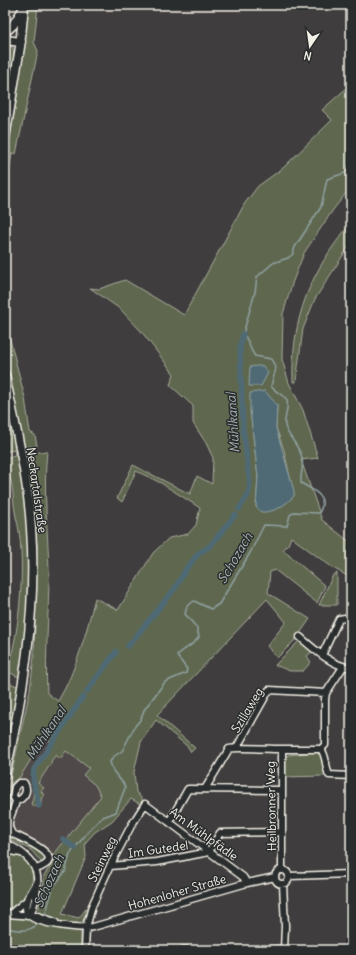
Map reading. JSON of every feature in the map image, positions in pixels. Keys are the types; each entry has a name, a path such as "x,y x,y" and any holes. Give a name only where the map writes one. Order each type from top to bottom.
{"main road":[{"path":"5,32 15,23 24,6"},
{"path":"5,138 21,42 24,6"},
{"path":"5,32 15,35 21,42"},
{"path":"5,40 21,42"},
{"name":"Neckartalstraße","path":"5,375 26,484 31,528 33,568 31,617 27,658 18,717 5,775"}],"street":[{"path":"322,654 339,619 351,617"},
{"path":"300,637 322,654 343,667 351,668"},
{"path":"343,667 326,693 325,745 321,749 325,755 326,769 329,775 332,777 351,776"},
{"name":"Szillaweg","path":"237,747 269,690 326,693"},
{"path":"205,789 224,755 229,749 237,747 245,749 282,749"},
{"name":"Heilbronner Weg","path":"282,870 282,749 321,749"},
{"path":"169,822 188,788 281,790"},
{"path":"16,801 8,824 10,831 43,849 49,858 44,866 36,869"},
{"name":"Am Mühlpfädle","path":"146,804 243,877 247,883"},
{"name":"Steinweg","path":"86,950 86,928 92,906 110,866 131,826 146,804"},
{"path":"209,852 220,833 282,832"},
{"path":"5,843 29,858 36,869 36,898 32,917"},
{"path":"6,851 23,854"},
{"name":"Im Gutedel","path":"110,866 170,861 209,852"},
{"path":"283,884 276,881 275,877 277,872 282,870 290,876 351,874"},
{"path":"283,884 288,881 290,876"},
{"name":"Hohenloher Straße","path":"86,928 122,920 247,883 275,877"},
{"path":"32,917 26,908 37,883"},
{"path":"263,950 284,949 285,926 283,884"},
{"path":"7,914 30,896"},
{"path":"7,914 32,917 58,924 86,928"}],"shaded area":[{"path":"44,737 106,776 101,796 54,854 54,862 44,861 45,857 5,831 5,823 11,807 11,783 20,777"}],"green space":[{"path":"29,5 38,5 34,42 38,51 16,154 12,153 8,181 5,180 5,164 16,103"},
{"path":"7,44 13,48 14,56 5,114 5,45 9,50"},
{"path":"350,85 351,187 333,210 304,253 293,281 283,314 282,359 289,383 303,410 318,458 301,460 322,520 351,543 351,578 333,568 291,537 288,545 283,550 325,586 317,603 275,570 270,572 268,593 310,619 296,639 277,658 267,646 286,622 267,599 157,715 195,748 191,752 188,747 156,720 141,742 134,772 136,792 144,801 81,924 81,947 76,947 76,950 5,950 5,911 23,911 39,914 44,875 54,862 54,854 101,796 95,785 83,775 89,768 66,751 60,759 56,755 38,783 44,788 41,791 44,795 41,799 41,804 37,807 31,804 33,800 32,778 34,769 51,742 44,738 20,777 11,783 9,808 5,823 5,803 30,690 34,656 37,546 34,504 25,454 47,451 46,496 49,571 46,662 47,693 58,701 76,664 95,598 118,610 153,553 169,538 188,534 196,525 200,508 161,483 136,471 122,502 117,498 133,465 190,494 197,476 212,484 213,458 206,443 193,423 193,406 170,385 174,374 141,331 120,309 90,288 99,289 125,280 184,315 245,203 258,186 283,168 332,120 322,110","holes":["277,405 276,428 284,450 294,496 279,508 256,507 258,477 250,410","131,799 140,804 108,863 88,906 79,918 62,914 86,857 85,843 95,832 112,821"]},
{"path":"351,223 351,243 315,299 303,329 296,382 293,382 295,337 306,297 324,260"},
{"path":"5,320 25,398 30,432 35,435 37,446 23,448 5,356"},
{"path":"5,392 21,477 27,520 29,578 20,678 7,671 12,655 18,616 21,552 12,486 5,461 5,458 15,455 14,450 5,452"},
{"path":"337,573 337,605 319,605 333,575"},
{"path":"300,640 313,651 307,656 311,662 303,671 290,671 275,665"},
{"path":"5,682 18,686 5,756 7,706"},
{"path":"316,752 323,757 325,776 283,777 283,759 288,755"},
{"path":"5,831 41,851 45,857 44,861 41,862 31,850 5,837"},
{"path":"9,854 24,857 33,868 33,881 30,890 15,908 5,908 5,855"}],"water":[{"path":"263,366 268,373 261,386 249,386 250,367"},
{"path":"265,391 277,405 276,428 294,491 294,496 279,508 261,512 256,507 258,477 250,410 250,393"}],"waterway":[{"name":"Schozach","path":"45,916 53,887 65,872 70,854 92,827 103,817 116,812 125,788 123,783 113,771 110,762 113,757 122,751 135,726 141,719 144,710 165,682 186,673 187,669 177,656 194,643 199,637 197,628 185,614 187,606 194,601 211,609 219,604 250,553 264,525 287,526 290,515 294,512 319,513 322,507 322,502 319,495 301,483 303,464 301,454 288,433 285,425 287,400 271,386 276,368 271,359 255,356 243,334 255,292 257,277 273,263 288,258 293,254 295,247 321,207 327,179 345,173 351,161"},
{"name":"Mühlkanal","path":"239,509 248,495 250,484 243,428 240,346 243,334"},
{"name":"Mühlkanal","path":"128,646 176,587 186,569 198,554 210,546 235,515"},
{"name":"Mühlkanal","path":"87,691 116,652"},
{"name":"Mühlkanal","path":"39,806 33,780 34,769 83,697"},
{"name":"Mühlkanal","path":"63,839 75,848"},
{"name":"Schozach","path":"5,927 27,930 39,923"}]}
